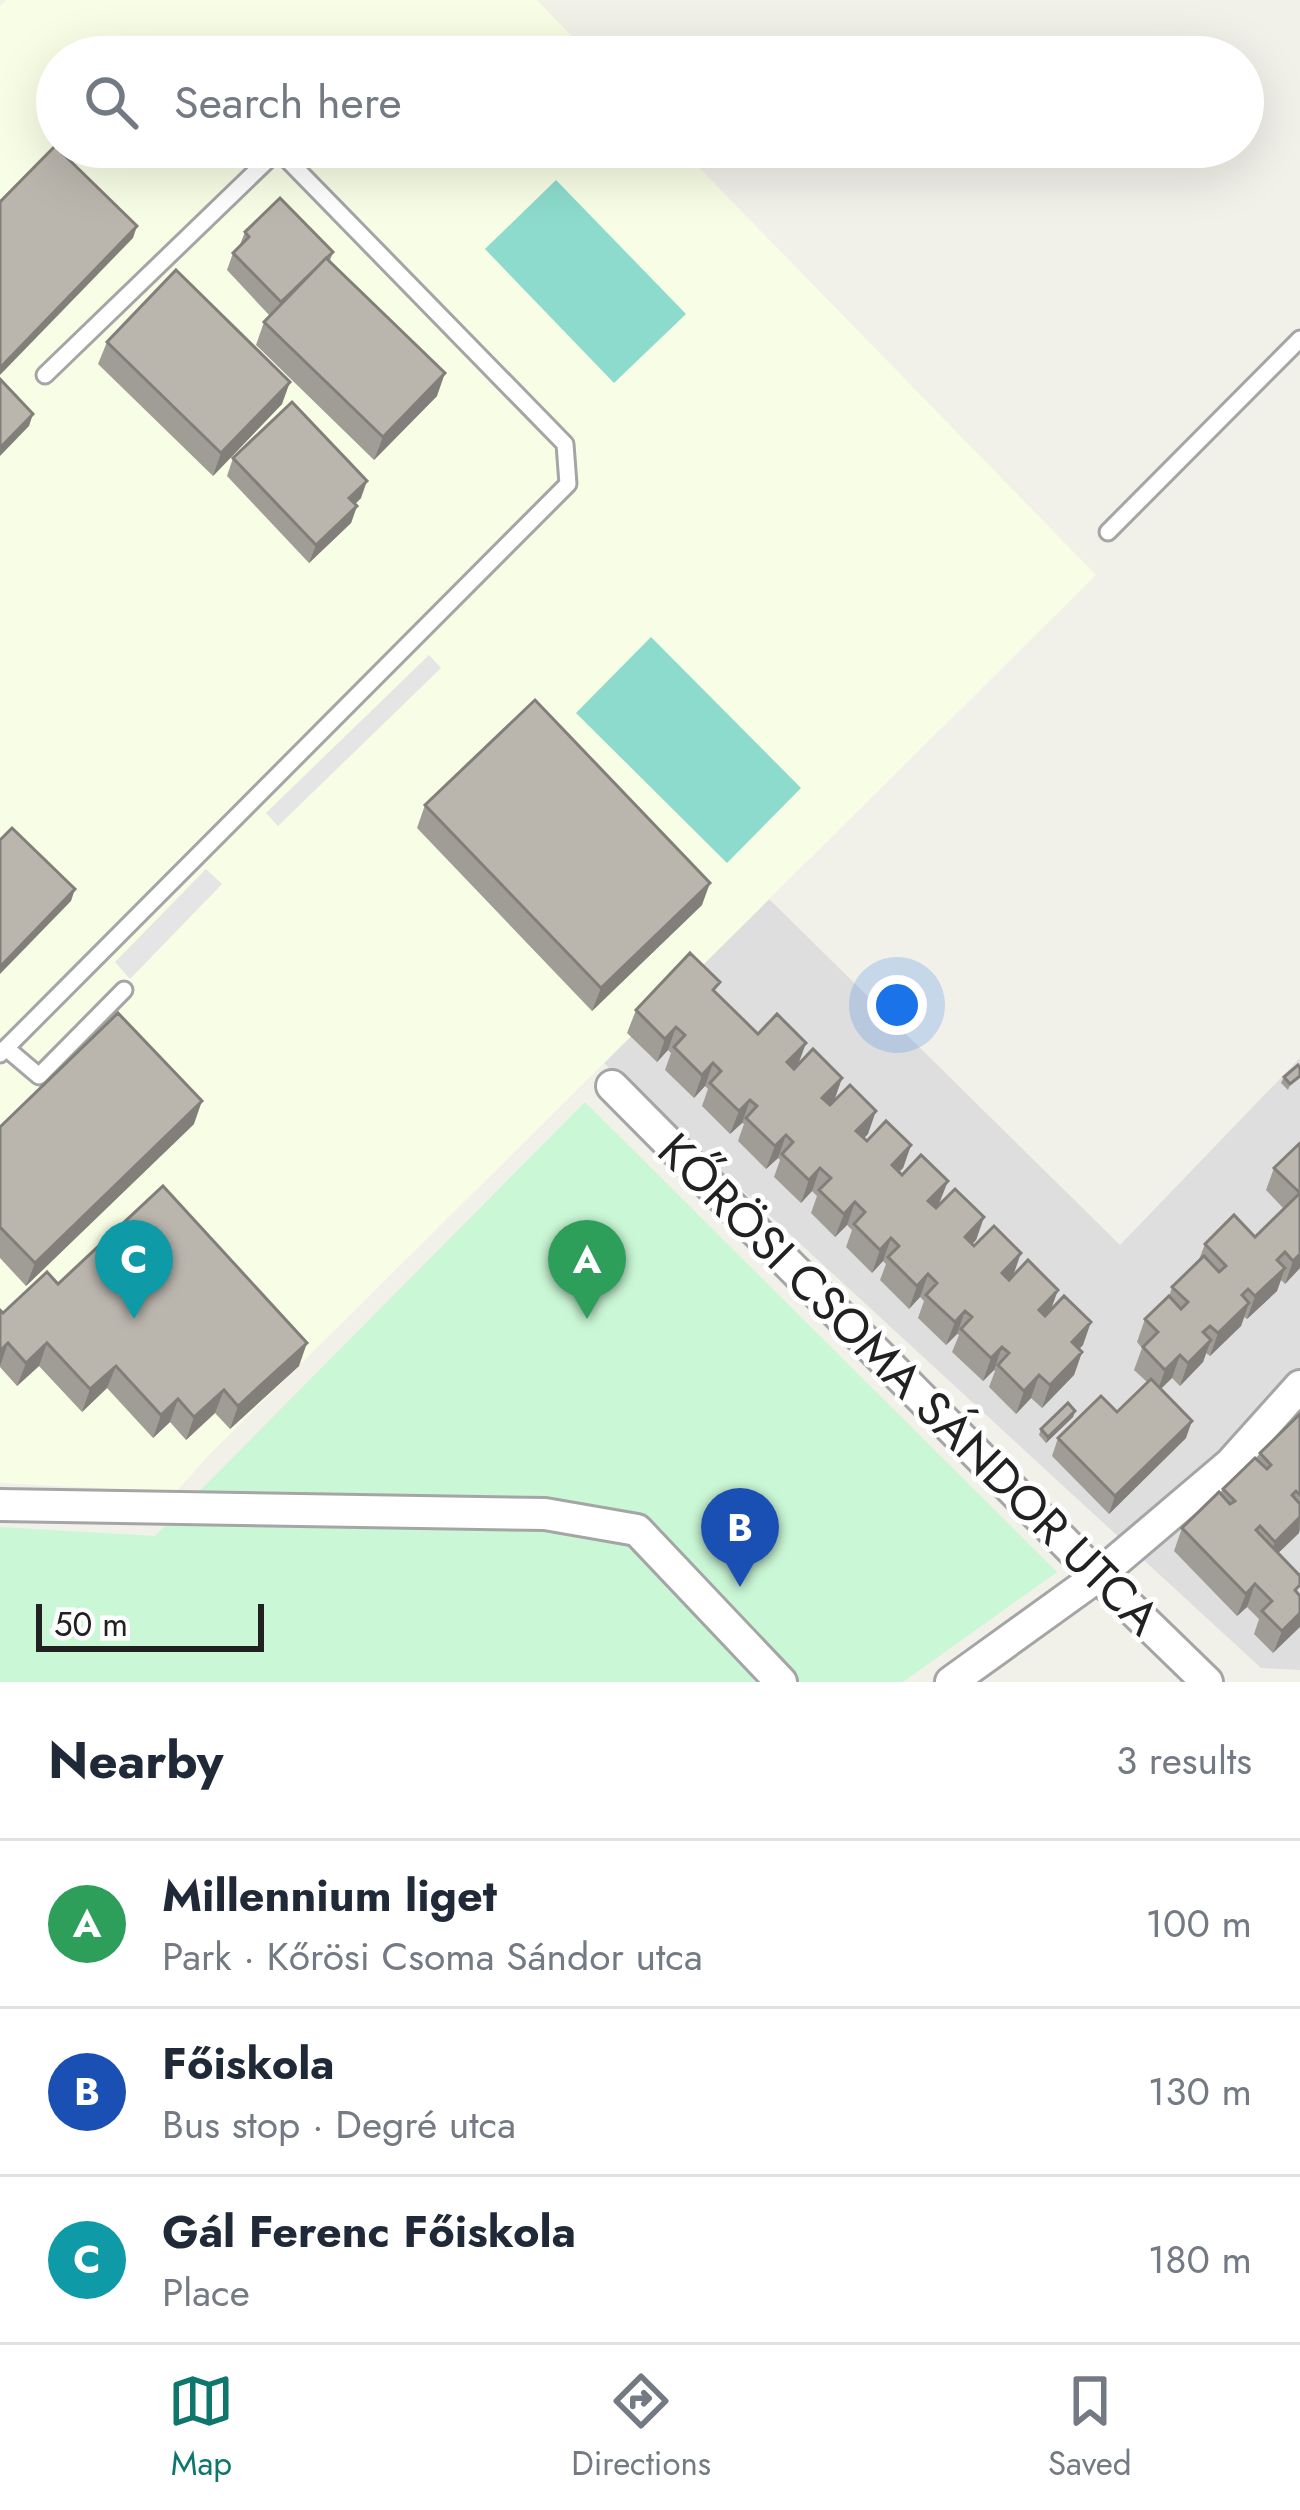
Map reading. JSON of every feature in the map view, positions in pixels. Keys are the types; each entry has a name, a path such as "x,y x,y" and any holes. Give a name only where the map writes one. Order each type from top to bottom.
{"street":[{"name":"KŐRÖSI CSOMA SÁNDOR UTCA","path":"612,1086 1207,1682"},
{"path":"951,1682 1098,1576 1229,1464 1300,1386"},
{"path":"0,1505 545,1514 637,1530 781,1682"}],"lane":[{"path":"45,375 259,168"},
{"path":"124,990 39,1076 3,1051 568,484 566,444 296,168"},
{"path":"1108,532 1300,339"}],"shaded area":[{"path":"6,0 537,0 572,36 36,36 36,168 699,168 1096,575 176,1492 0,1483 0,6"},
{"path":"556,180 686,314 614,383 485,249"},
{"path":"651,637 801,788 727,863 576,713"},
{"path":"429,655 441,668 278,826 266,813"},
{"path":"206,869 222,884 130,979 115,962"},
{"path":"769,899 1120,1245 1300,1058 1300,1670 1261,1668 604,1063"}],"green space":[{"path":"585,1102 1057,1572 903,1682 0,1682 0,1527 155,1536"}],"building":[{"path":"36,165 78,168 137,226 0,368 0,202"},
{"path":"280,198 333,252 281,302 233,253 249,237 245,232"},
{"path":"326,258 445,373 383,437 264,322"},
{"path":"176,270 290,382 221,453 107,342"},
{"path":"0,379 33,414 0,448"},
{"path":"292,402 367,481 349,498 357,506 316,545 233,458"},
{"path":"535,700 710,883 601,988 425,805"},
{"path":"12,828 75,889 0,967 0,840"},
{"path":"690,953 720,982 713,990 758,1034 777,1014 806,1043 787,1062 794,1069 813,1049 842,1078 822,1098 830,1105 850,1085 876,1111 856,1131 867,1141 886,1121 911,1145 892,1165 902,1175 921,1155 948,1181 928,1201 936,1208 955,1189 984,1217 965,1237 974,1246 994,1226 1021,1253 1002,1273 1009,1280 1028,1260 1058,1290 1039,1310 1045,1316 1064,1296 1091,1322 1072,1342 1082,1352 1050,1385 1039,1375 1024,1391 998,1365 1009,1353 1002,1347 991,1358 961,1329 972,1317 965,1311 955,1322 926,1295 937,1283 928,1274 917,1286 888,1257 899,1246 891,1238 880,1250 854,1224 865,1212 855,1202 844,1214 819,1190 831,1178 820,1168 809,1180 782,1154 793,1142 786,1135 775,1146 746,1118 757,1106 750,1100 739,1111 710,1083 721,1071 713,1063 702,1075 674,1047 685,1035 676,1027 665,1039 636,1010"},
{"path":"118,1013 202,1101 35,1263 0,1227 0,1127"},
{"path":"1298,1065 1300,1076 1290,1084 1284,1077"},
{"path":"1300,1143 1300,1193 1274,1168"},
{"path":"163,1186 307,1343 238,1406 224,1390 194,1417 178,1399 161,1415 116,1366 90,1389 47,1343 26,1363 8,1343 0,1351 0,1310 3,1313 47,1272 58,1284"},
{"path":"1300,1193 1300,1254 1293,1261 1285,1252 1277,1260 1285,1268 1255,1296 1248,1289 1242,1295 1249,1303 1218,1333 1210,1326 1203,1332 1211,1340 1188,1363 1180,1355 1165,1370 1143,1347 1158,1332 1145,1319 1169,1296 1181,1309 1188,1302 1172,1287 1204,1256 1219,1272 1226,1266 1205,1244 1234,1215 1255,1237"},
{"path":"1151,1379 1192,1421 1115,1496 1058,1438 1101,1396 1117,1412"},
{"path":"1068,1403 1075,1411 1048,1437 1041,1429"},
{"path":"1300,1414 1300,1495 1296,1491 1292,1495 1300,1504 1300,1517 1275,1542 1260,1526 1256,1530 1300,1576 1295,1590 1300,1596 1300,1613 1282,1631 1262,1611 1272,1601 1255,1584 1246,1594 1182,1528 1219,1492 1230,1504 1235,1501 1223,1489 1255,1458 1267,1469 1271,1465 1260,1453"}],"place":[{"name":"Gál Ferenc Főiskola","path":"134,1319"},
{"name":"Millennium liget","path":"587,1319"},
{"name":"Főiskola","path":"740,1587"}]}
